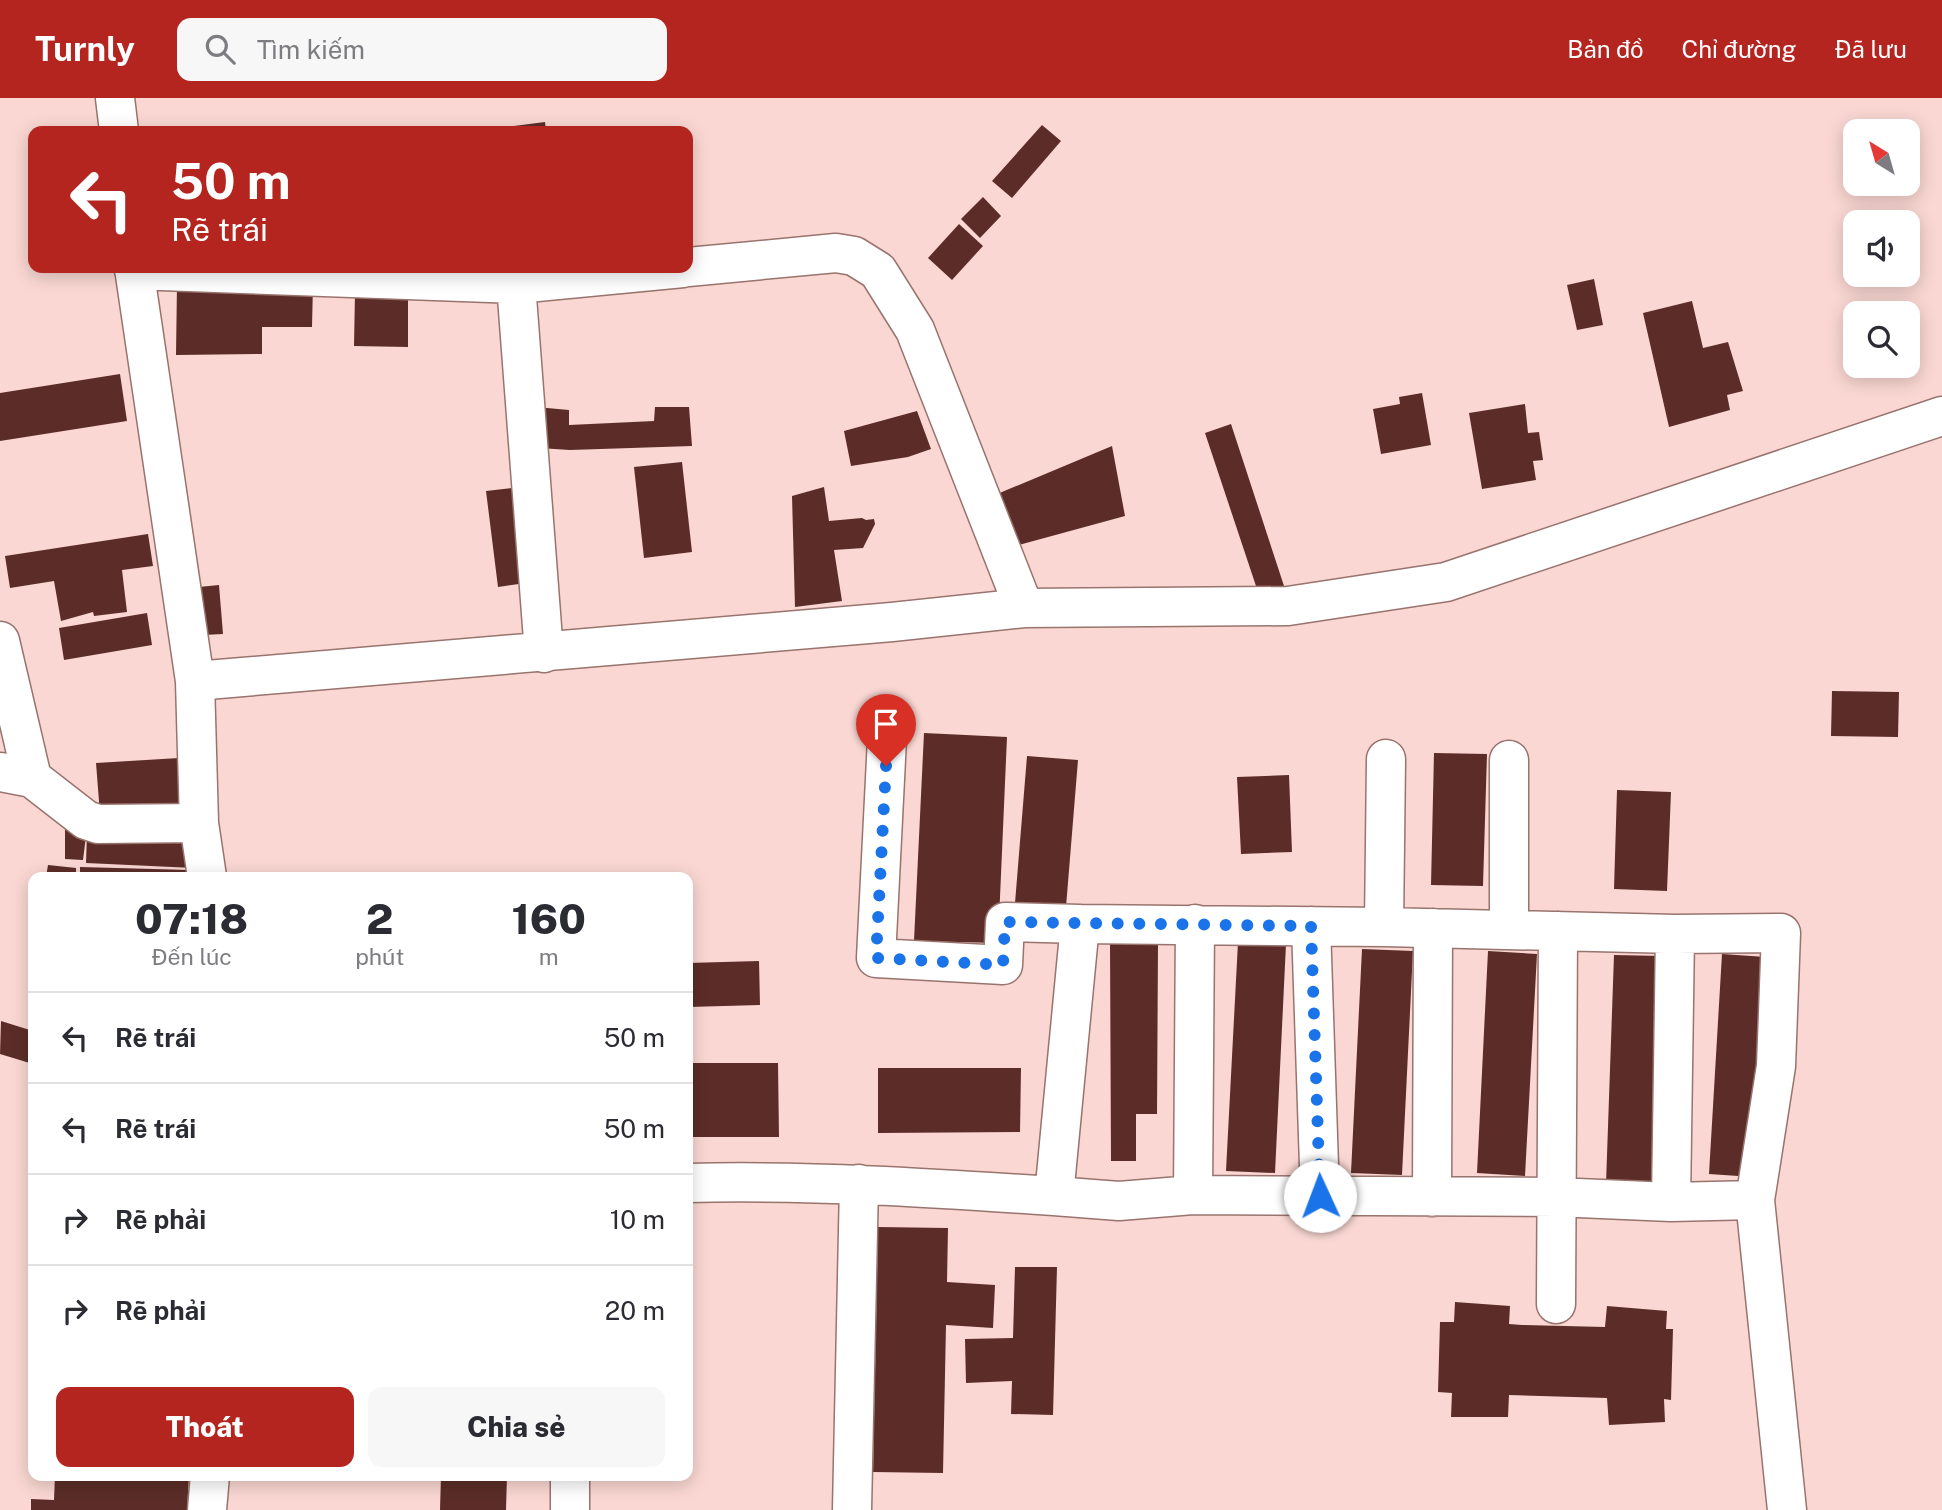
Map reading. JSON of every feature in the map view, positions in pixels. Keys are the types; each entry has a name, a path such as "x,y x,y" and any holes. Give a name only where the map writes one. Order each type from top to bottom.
{"street":[{"path":"115,98 118,126"},
{"path":"693,266 836,253 854,256 878,271 915,330 1024,608"},
{"path":"135,273 195,681 199,823 206,872"},
{"path":"236,273 516,284 625,273"},
{"path":"516,284 544,653"},
{"path":"195,681 544,653 1024,608 1288,606 1446,583 1942,415"},
{"path":"0,641 16,775 86,820 98,824 199,823"},
{"path":"887,739 876,958 1003,965 1005,922 1675,934 1781,933 1776,1066 1755,1200 1787,1510"},
{"path":"1384,927 1386,759"},
{"path":"1509,760 1509,930"},
{"path":"1054,1196 1080,924"},
{"path":"1193,1195 1195,925"},
{"path":"1311,926 1320,1196"},
{"path":"1432,1197 1433,928"},
{"path":"1556,1304 1558,931"},
{"path":"1671,1202 1675,934"},
{"path":"693,1183 749,1181 859,1184 1119,1201 1193,1195 1555,1198 1671,1202 1755,1200"},
{"path":"852,1510 859,1184"},
{"path":"207,1510 210,1481"},
{"path":"570,1481 570,1510"}],"building":[{"path":"545,122 545,126 514,126"},
{"path":"1042,125 1061,141 1012,198 992,181"},
{"path":"983,197 1001,216 980,238 961,219"},
{"path":"959,224 983,246 952,280 928,258"},
{"path":"1594,279 1603,325 1577,330 1567,285"},
{"path":"177,284 313,284 312,327 262,327 262,354 176,355"},
{"path":"355,292 408,292 408,347 354,346"},
{"path":"1692,301 1703,348 1728,342 1743,391 1727,395 1730,410 1669,427 1643,313"},
{"path":"120,374 127,421 0,441 0,393"},
{"path":"1422,393 1431,445 1381,454 1373,409 1400,404 1399,397"},
{"path":"1525,404 1528,433 1539,432 1543,460 1533,461 1536,480 1482,489 1469,413"},
{"path":"536,407 569,410 569,425 654,421 655,407 689,407 692,446 570,450 539,448"},
{"path":"917,411 931,449 908,457 851,466 844,431"},
{"path":"1231,424 1285,589 1260,598 1205,433"},
{"path":"1112,446 1125,516 1008,548 990,497"},
{"path":"682,462 692,552 644,558 634,467"},
{"path":"521,487 533,582 498,587 486,491"},
{"path":"824,487 829,521 862,518 874,519 875,524 863,548 834,550 842,601 795,607 792,496"},
{"path":"148,534 153,566 122,570 127,612 94,616 93,612 61,621 54,581 10,588 5,556"},
{"path":"219,585 223,634 203,635 199,587"},
{"path":"147,613 152,645 64,660 59,628"},
{"path":"1832,691 1899,692 1898,737 1831,736"},
{"path":"924,733 1007,737 998,943 914,941"},
{"path":"1434,753 1487,754 1483,886 1431,885"},
{"path":"1027,756 1078,760 1066,907 1015,903"},
{"path":"179,758 183,808 100,814 96,763"},
{"path":"1289,775 1292,852 1241,854 1237,777"},
{"path":"1617,790 1671,792 1667,891 1614,889"},
{"path":"65,814 87,828 83,860 65,859"},
{"path":"87,833 195,837 194,868 86,863"},
{"path":"48,865 76,868 76,872 47,872"},
{"path":"80,867 189,870 189,872 80,872"},
{"path":"1110,942 1158,944 1157,1114 1136,1114 1136,1161 1111,1161"},
{"path":"1238,942 1286,944 1275,1173 1226,1171"},
{"path":"1362,949 1413,951 1402,1175 1351,1173"},
{"path":"1488,951 1537,954 1525,1176 1477,1173"},
{"path":"1722,954 1766,957 1753,1177 1709,1174"},
{"path":"1614,955 1663,956 1655,1185 1606,1184"},
{"path":"759,961 760,1005 693,1007 693,963"},
{"path":"1,1021 28,1029 28,1062 0,1054"},
{"path":"693,1063 778,1063 779,1137 693,1137"},
{"path":"878,1068 1021,1068 1020,1132 878,1133"},
{"path":"878,1227 948,1228 947,1282 995,1285 993,1328 946,1325 943,1473 873,1472"},
{"path":"1015,1267 1057,1267 1053,1415 1011,1414 1012,1381 966,1383 965,1339 1013,1338"},
{"path":"1455,1302 1510,1306 1509,1324 1522,1325 1605,1327 1607,1306 1667,1311 1666,1329 1673,1329 1671,1400 1664,1399 1665,1422 1609,1425 1607,1398 1509,1395 1508,1417 1451,1417 1452,1393 1438,1392 1440,1322 1454,1322"},
{"path":"55,1481 189,1481 187,1510 31,1510 31,1499 54,1500"},
{"path":"441,1481 507,1481 506,1510 440,1510"}],"route":[{"path":"886,766 876,958 1003,965 1005,922 1311,926 1320,1196"}]}
